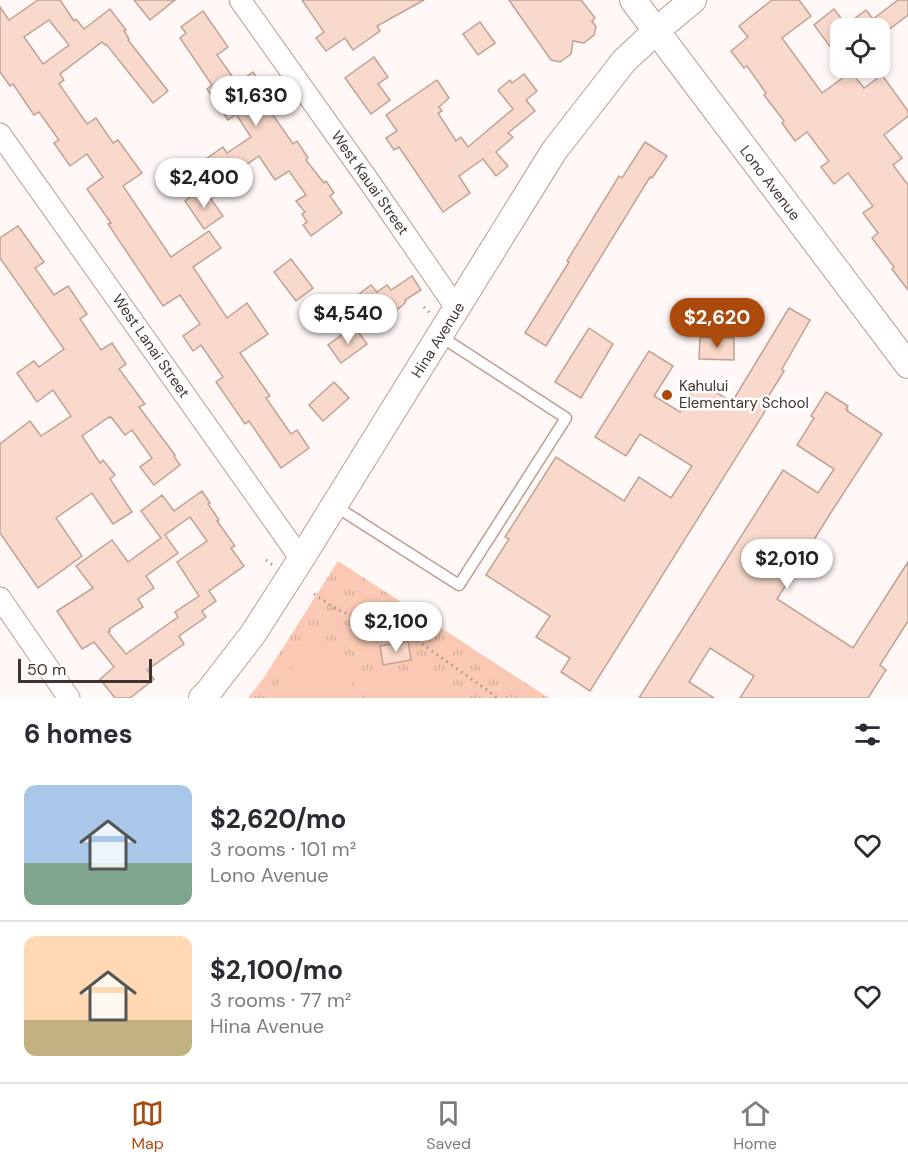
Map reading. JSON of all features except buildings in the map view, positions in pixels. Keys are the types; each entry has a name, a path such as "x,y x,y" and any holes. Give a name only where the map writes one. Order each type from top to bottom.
{"street":[{"name":"West Kauai Street","path":"240,0 458,309"},
{"name":"Lono Avenue","path":"633,0 908,365"},
{"name":"Hina Avenue","path":"202,698 252,634 302,559 554,151 624,61 693,0"},
{"name":"West Lanai Street","path":"0,134 302,559"},
{"path":"0,598 69,698"}],"lane":[{"path":"335,506 459,585 566,418 440,336"}],"path":[{"path":"314,594 336,609 398,630 418,641 497,698"}],"green space":[{"path":"338,561 549,698 248,698 263,679"},
{"path":"317,636 362,671 341,698 277,698 271,693"},
{"path":"414,670 455,698 365,698 383,674"}],"place":[{"name":"Kahului Elementary School","path":"667,395"}]}
